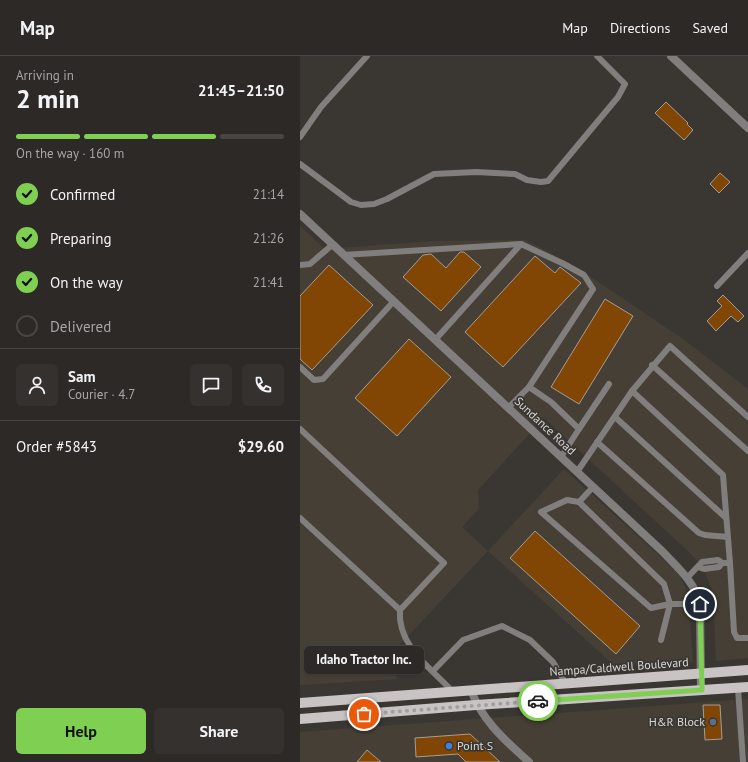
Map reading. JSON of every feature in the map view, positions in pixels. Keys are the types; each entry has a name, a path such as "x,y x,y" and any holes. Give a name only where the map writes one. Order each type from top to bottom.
{"main road":[{"name":"Nampa/Caldwell Boulevard","path":"300,703 748,670"},
{"path":"300,719 476,705 743,688"}],"street":[{"path":"671,56 748,128"},
{"name":"Sundance Road","path":"300,214 662,551 687,578 697,592 700,604 702,690"},
{"path":"471,690 476,705 493,728 529,762"}],"lane":[{"path":"300,137 321,107 367,56"},
{"path":"300,164 351,202 361,205 374,204 387,199 434,174 476,172 515,174 527,180 541,182 548,181 618,97 625,84 620,77 597,56"},
{"path":"343,255 374,251 521,244 562,263 584,276 594,289 529,387 508,408"},
{"path":"435,340 521,244"},
{"path":"300,265 310,264 332,245"},
{"path":"717,286 748,253"},
{"path":"300,367 314,380 323,379 394,302"},
{"path":"577,472 632,391 670,346 748,417"},
{"path":"652,366 746,450"},
{"path":"561,457 609,384"},
{"path":"529,387 551,402 580,429"},
{"path":"632,391 723,475 734,632 737,638 748,638"},
{"path":"614,417 726,518"},
{"path":"300,430 444,564 400,610 399,622 410,650 454,692"},
{"path":"597,442 699,532 705,535 728,537"},
{"path":"579,502 593,487"},
{"path":"661,640 670,604 664,584 579,502 567,500 541,512 650,608 670,604 700,604"},
{"path":"300,518 400,610"},
{"path":"687,578 702,562 718,560 722,563 730,563"},
{"path":"433,671 463,640 502,626 530,640 553,662 566,684"},
{"path":"743,688 743,762"}],"shaded area":[{"path":"300,226 325,249 433,241 525,240 570,263 683,339 748,389 748,658 716,661 713,595 702,566 691,554 544,418 478,490 479,509 462,527 488,551 394,651 397,679 300,685"},
{"path":"564,469 675,570 683,582 688,594 693,662 616,667 488,551"},
{"path":"748,699 748,762 300,762 300,732"}],"building":[{"path":"666,102 688,123 687,124 693,130 684,140 655,113"},
{"path":"720,173 730,182 719,193 710,184"},
{"path":"460,252 464,252 481,267 441,311 403,277 423,255 431,254 446,268"},
{"path":"535,256 555,273 560,267 581,283 503,367 465,332"},
{"path":"329,265 373,305 312,370 300,359 300,296"},
{"path":"723,295 744,316 738,322 731,316 716,331 707,321 722,306 717,301"},
{"path":"605,299 633,316 579,404 551,387"},
{"path":"409,339 451,377 397,436 355,398"},
{"path":"535,531 640,626 616,654 510,558"},
{"name":"H&R Block","path":"703,705 720,705 722,739 705,740"},
{"name":"Point S","path":"470,734 500,762 466,762 458,754 416,757 415,738"},
{"path":"367,750 381,762 357,762"}],"way so far":[{"path":"364,714 538,701"}],"place":[{"name":"Idaho Tractor Inc.","path":"364,714"},
{"name":"H&R Block","path":"713,722"},
{"name":"Point S","path":"449,746"}],"route":[{"path":"538,701 702,690 700,604"}]}
